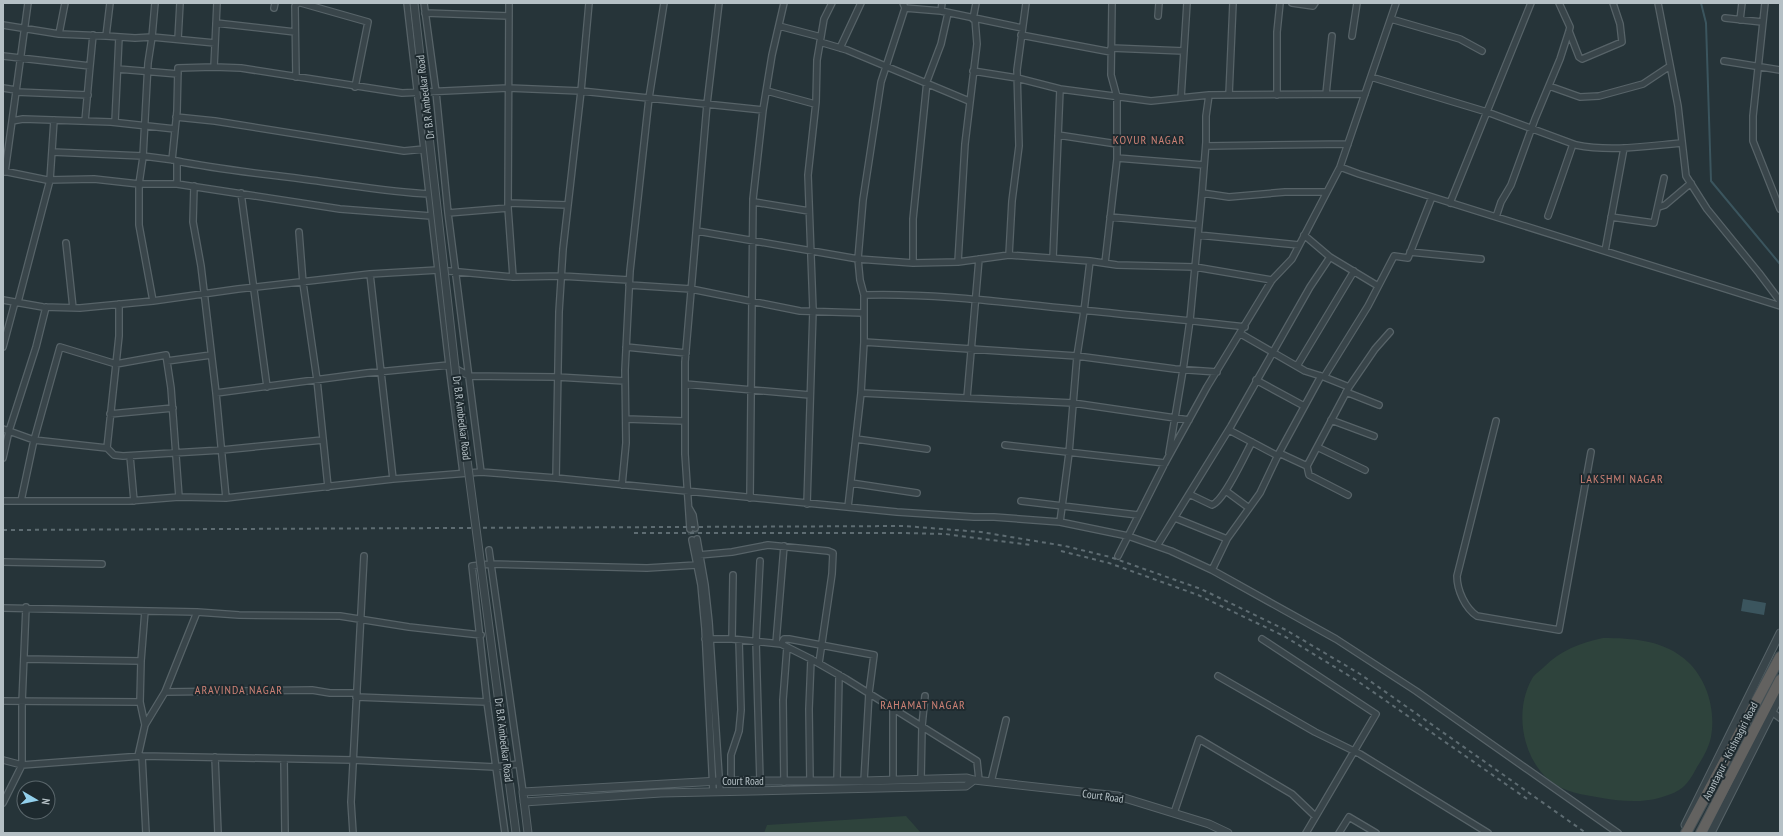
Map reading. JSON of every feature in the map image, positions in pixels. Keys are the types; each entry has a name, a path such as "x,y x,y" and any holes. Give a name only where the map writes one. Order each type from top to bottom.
{"highway":[{"path":"1686,833 1780,657"},
{"name":"Anantapur - Krishnagiri Road","path":"1701,833 1780,680"}],"street":[{"path":"28,3 4,172 50,180 94,179 139,184 176,184 340,209 431,216"},
{"path":"59,34 65,3"},
{"path":"106,36 110,3"},
{"path":"153,301 139,225 139,184 143,156 148,72 155,3"},
{"path":"178,39 180,3"},
{"path":"214,67 217,3"},
{"path":"296,78 294,6 298,3"},
{"path":"301,3 367,21 368,24 355,87"},
{"path":"407,3 448,365 463,473"},
{"name":"Dr B.R Ambedkar Road","path":"414,3 456,376 516,833"},
{"path":"424,3 436,92 448,213 481,472"},
{"path":"509,3 508,206 513,277"},
{"path":"556,478 557,377 561,276 589,3"},
{"path":"622,485 626,443 625,381 629,283 649,98 664,3"},
{"path":"692,529 693,515 688,507 685,421 686,353 707,104 719,3"},
{"path":"750,498 754,202 766,91 784,3"},
{"path":"807,504 813,313 808,175 815,104 817,60 824,19 832,3"},
{"path":"840,48 861,3"},
{"path":"941,11 942,3"},
{"path":"958,262 969,102 977,44 974,19 976,3"},
{"path":"1009,255 1012,201 1019,146 1017,78 1026,3"},
{"path":"1105,263 1117,158 1117,97 1111,75 1112,3"},
{"path":"1158,16 1159,3"},
{"path":"1181,98 1187,3"},
{"path":"1230,95 1232,3"},
{"path":"1276,95 1277,32 1280,3"},
{"path":"1292,3 1313,6 1315,3"},
{"path":"1352,36 1357,3"},
{"path":"1118,556 1138,515 1189,420 1272,280 1292,259 1340,166 1396,3"},
{"path":"1450,203 1531,3"},
{"path":"1496,217 1501,202 1511,185 1560,59 1569,31 1570,27 1559,3"},
{"path":"1569,31 1579,57 1582,59 1622,42 1620,24 1613,3"},
{"path":"1658,3 1670,66 1686,172 1707,209 1780,301"},
{"path":"1740,20 1742,3"},
{"path":"1764,3 1759,67 1753,116 1753,141 1780,209"},
{"path":"848,507 861,392 864,342 864,295 860,280 858,259 868,163 881,82 904,6 941,11 1022,28"},
{"path":"425,13 509,16"},
{"path":"913,263 913,219 927,83 941,44 948,13"},
{"path":"1725,18 1762,22"},
{"path":"1390,19 1460,39 1482,51"},
{"path":"216,23 295,32"},
{"path":"3,25 59,34 135,38 152,36 215,42"},
{"path":"779,26 821,39 969,102"},
{"path":"86,121 93,35"},
{"path":"1021,35 1111,50 1184,51"},
{"path":"1326,94 1332,36"},
{"path":"116,122 119,37"},
{"path":"3,56 90,66"},
{"path":"1724,61 1780,70"},
{"path":"1549,86 1580,97 1599,96 1643,84 1670,66"},
{"path":"176,184 175,129 178,68 241,68 296,78 402,93 508,88 581,91 764,110"},
{"path":"118,69 178,74"},
{"path":"973,71 1017,78 1060,89 1151,101 1209,95 1365,94"},
{"path":"1371,77 1487,112 1573,144 1588,147 1624,148 1682,144"},
{"path":"3,88 16,91 88,95"},
{"path":"1053,258 1060,89"},
{"path":"766,91 815,104"},
{"path":"1167,460 1190,320 1206,146 1206,116 1209,95"},
{"path":"176,118 215,121 404,151 424,149"},
{"path":"12,121 23,119 116,122 144,124 175,129"},
{"path":"3,347 50,180 54,120"},
{"path":"1058,135 1117,144"},
{"path":"1206,146 1348,144"},
{"path":"1548,216 1573,144"},
{"path":"1605,251 1624,148"},
{"path":"52,152 143,156 175,160 211,168 354,186 394,193 429,194"},
{"path":"1117,158 1204,165"},
{"path":"1340,166 1359,174 1450,203 1780,306"},
{"path":"1611,217 1653,223 1656,221 1664,178"},
{"path":"1658,207 1669,203 1691,183"},
{"path":"194,186 193,222 212,355 226,498"},
{"path":"1202,193 1229,197 1285,192 1326,192"},
{"path":"241,193 267,387"},
{"path":"1212,570 1227,539 1260,493 1304,406 1378,286 1394,256 1408,258 1432,197"},
{"path":"754,202 809,211"},
{"path":"448,213 508,206 568,205"},
{"path":"1110,217 1199,225"},
{"path":"696,231 858,259 913,263 958,262 1009,255 1105,263 1195,267 1272,280"},
{"path":"299,232 303,283 317,380 328,487"},
{"path":"1304,235 1330,257 1378,286"},
{"path":"1198,236 1299,245"},
{"path":"66,243 73,308"},
{"path":"1410,252 1481,259"},
{"path":"1157,546 1229,430 1310,287 1330,257"},
{"path":"967,398 979,259"},
{"path":"1060,522 1069,453 1077,356 1090,261"},
{"path":"3,300 46,307 73,308 153,301 204,293 303,283 370,274 438,270 513,277 561,276 691,289 813,313 864,313"},
{"path":"1297,366 1354,271"},
{"path":"370,274 393,479"},
{"path":"864,295 903,294 976,300 1190,320 1245,327"},
{"path":"107,448 119,336 119,304"},
{"path":"3,458 9,431 36,347 46,307"},
{"path":"1348,495 1309,476 1306,466 1347,389 1375,349 1390,332"},
{"path":"1241,334 1305,371 1323,376 1379,405"},
{"path":"864,342 1077,356 1183,370 1217,372"},
{"path":"626,347 686,353"},
{"path":"20,501 34,440 60,348 116,364 166,355 173,408 180,497"},
{"path":"167,361 212,355"},
{"path":"216,393 448,365 469,376 557,377 625,381"},
{"path":"1256,380 1304,406"},
{"path":"685,384 810,395"},
{"path":"861,392 1073,403 1189,420"},
{"path":"110,414 173,408"},
{"path":"626,419 685,421"},
{"path":"1331,420 1374,436"},
{"path":"1496,421 1457,576 1458,587 1462,596 1472,612 1477,616 1559,630 1591,452"},
{"path":"3,429 34,440 107,448 114,455 130,456 222,450 323,440"},
{"path":"1229,430 1278,455 1306,466"},
{"path":"856,439 927,449"},
{"path":"1189,494 1213,505 1226,491 1252,442"},
{"path":"1005,445 1069,453 1167,460"},
{"path":"1317,447 1365,470"},
{"path":"130,456 134,501"},
{"path":"3,501 134,501 180,497 226,498 393,479 481,472 556,478 897,512 1060,522 1128,536 1157,546 1212,570 1336,639 1416,691 1618,833"},
{"path":"851,483 917,493"},
{"path":"1226,491 1249,508"},
{"path":"1021,501 1138,515"},
{"path":"1175,518 1227,539"},
{"path":"707,639 694,540 699,555 705,584 716,791"},
{"path":"699,555 732,552 768,545 828,551 833,553 832,574 819,663"},
{"path":"779,643 784,546"},
{"path":"489,550 528,833"},
{"path":"352,833 351,802 364,556"},
{"path":"760,561 756,641 760,781"},
{"path":"3,562 102,564"},
{"path":"506,833 495,767 472,566 491,564 647,568 697,565"},
{"path":"732,639 733,575"},
{"path":"3,608 26,607 196,612 288,617 340,616 408,627 480,635"},
{"path":"3,803 22,765 22,702 26,607"},
{"path":"145,611 141,661 140,702 145,726"},
{"path":"146,833 140,756 145,726 165,692 196,612"},
{"path":"1681,833 1780,633"},
{"path":"1262,638 1376,712 1376,715 1306,833"},
{"path":"707,639 732,639 779,643 819,663 976,761 976,780"},
{"path":"779,643 784,639 788,639 874,656 869,693 864,781"},
{"path":"731,781 731,755 738,731 741,710 739,640"},
{"path":"784,782 783,700 787,647"},
{"path":"810,781 809,709 811,659"},
{"path":"24,660 141,661"},
{"path":"837,781 839,675"},
{"path":"1218,676 1315,732 1360,754 1488,833"},
{"path":"165,692 312,690 356,695 487,702"},
{"path":"921,779 922,726 925,696"},
{"path":"1711,833 1780,696"},
{"path":"3,702 140,702"},
{"path":"893,708 893,780"},
{"path":"1772,712 1780,718"},
{"path":"991,782 1006,720"},
{"path":"1174,813 1199,739 1292,794 1315,816"},
{"path":"3,760 22,765 140,756 353,760 495,767 518,764"},
{"path":"215,757 218,833"},
{"path":"284,758 285,833"},
{"name":"Court Road","path":"522,792 716,781 784,782 967,778 1052,790 1118,796 1209,824 1228,833"},
{"name":"Court Road","path":"524,802 716,791 966,786 976,780"},
{"path":"1339,833 1349,817 1376,833"}],"green space":[{"path":"1603,638 1637,640 1669,649 1679,655 1695,669 1705,687 1711,706 1712,716 1710,741 1704,756 1690,780 1674,793 1652,800 1638,801 1616,800 1581,794 1567,790 1549,780 1539,770 1532,758 1523,731 1522,717 1527,689 1533,677 1550,661 1571,648 1586,642"},
{"path":"906,816 921,833 764,833 767,825"}],"water":[{"path":"1743,599 1766,603 1764,615 1741,611"}],"waterway":[{"path":"1701,3 1706,23 1711,181 1780,264"}],"tunnel":[{"path":"695,528 697,539"},
{"path":"690,529 692,540"}],"railway":[{"path":"3,530 904,526 981,532 1065,546 1110,557 1201,589 1286,630 1360,674 1586,833"},
{"path":"634,533 945,534 1031,545"},
{"path":"1061,551 1109,563 1198,595 1284,636 1356,680 1530,801"}],"district":[{"name":"KOVUR NAGAR","path":"1149,140"},
{"name":"LAKSHMI NAGAR","path":"1622,479"},
{"name":"ARAVINDA NAGAR","path":"239,690"},
{"name":"RAHAMAT NAGAR","path":"923,705"}]}
